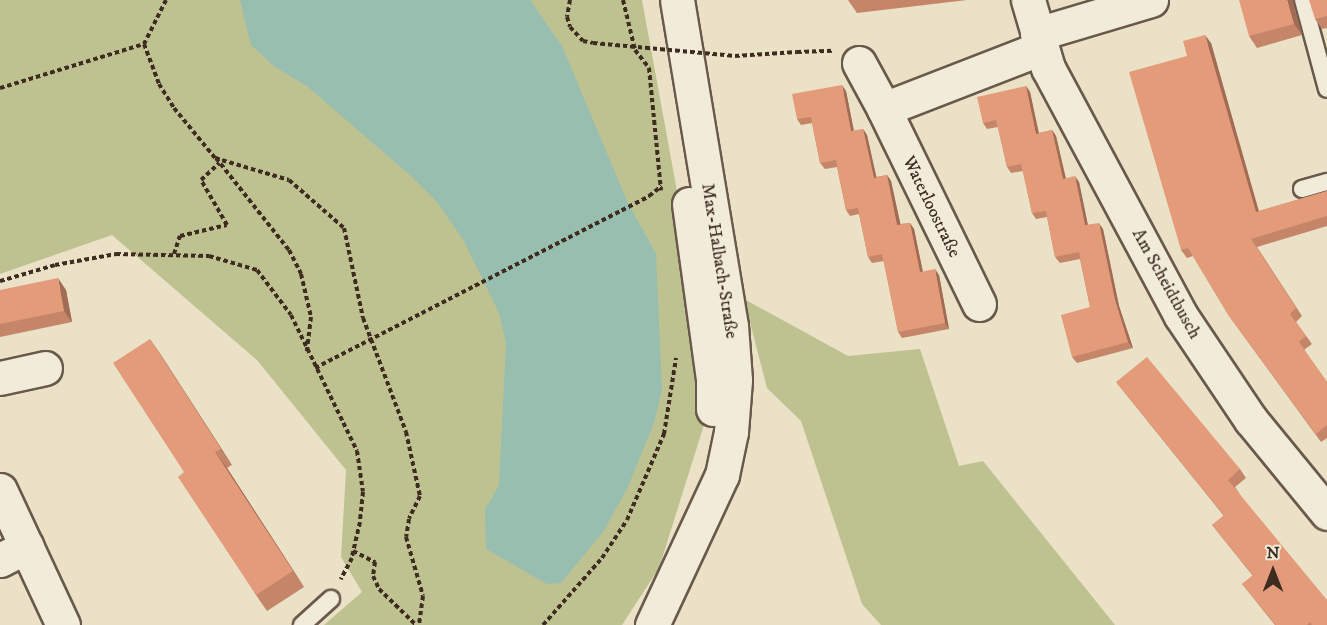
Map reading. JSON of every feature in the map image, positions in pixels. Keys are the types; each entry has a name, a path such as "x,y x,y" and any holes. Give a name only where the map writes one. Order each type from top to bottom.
{"street":[{"name":"Max-Halbach-Straße","path":"660,0 713,380 712,431 700,518"},
{"name":"Max-Halbach-Straße","path":"652,625 700,518 722,476 731,432 735,380 730,326 677,0"},
{"name":"Am Scheidtbusch","path":"1028,0 1048,68 1181,316 1251,420 1327,513"},
{"path":"884,109 1039,41 1151,0"},
{"name":"Waterloostraße","path":"859,63 884,109 979,304"},
{"path":"0,378 45,368"},
{"path":"0,490 13,553 63,625"}],"lane":[{"path":"1303,0 1327,89"},
{"path":"1302,189 1327,182"},
{"path":"303,625 331,599"}],"path":[{"path":"0,88 144,44 166,0"},
{"path":"570,0 567,17 570,27 584,41 593,44 735,56 797,52"},
{"path":"623,0 635,50 648,65 660,186"},
{"path":"144,44 159,84 289,250 301,274 311,317 307,352"},
{"path":"215,158 289,180 344,228 370,339 406,432 420,496 409,519 406,537 423,596 417,625"},
{"path":"174,254 180,236 227,225 201,180 219,163"},
{"path":"315,368 650,196"},
{"path":"0,281 93,257 174,254 209,256 256,270 291,315 357,451 363,492 353,551 331,599"},
{"path":"543,625 602,558 627,520 664,434 675,381 677,347"},
{"path":"353,551 375,562 373,576 379,589 417,625"}],"shaded area":[{"path":"0,0 642,0 714,393 659,568 622,625 324,625 362,592 341,557 346,470 257,360 112,235 0,274"},
{"path":"240,0 530,0 562,46 627,201 656,254 662,390 654,423 627,489 603,532 561,583 547,584 486,549 485,510 499,485 506,343 499,313 464,241 437,202 412,177 307,86 275,67 251,45"},
{"path":"744,299 848,356 920,349 959,466 983,461 1115,625 881,625 862,604 801,421 767,388"}],"building":[{"path":"1239,0 1287,0 1294,24 1249,36"},
{"path":"1309,0 1327,0 1327,16 1315,19"},
{"path":"1205,35 1256,212 1327,191 1327,216 1251,239 1296,308 1290,314 1306,336 1299,342 1327,382 1327,425 1316,434 1229,316 1188,248 1181,250 1129,72 1187,56 1183,41"},
{"path":"842,85 851,131 863,129 874,178 887,175 897,225 910,223 920,272 935,269 945,323 898,332 882,254 868,257 858,208 846,210 836,160 820,163 811,117 797,119 792,94"},
{"path":"1026,86 1036,134 1052,130 1063,179 1075,176 1085,225 1099,223 1115,300 1128,342 1072,357 1061,315 1090,307 1079,252 1055,257 1046,211 1032,213 1021,164 1007,167 996,120 983,123 977,97"},
{"path":"58,278 64,311 0,324 0,290"},
{"path":"150,339 221,449 215,452 293,571 256,595 178,477 184,472 113,363"},
{"path":"1147,357 1240,469 1228,480 1327,600 1327,625 1312,625 1310,622 1307,625 1276,625 1242,584 1253,575 1212,525 1224,515 1116,382"}]}
